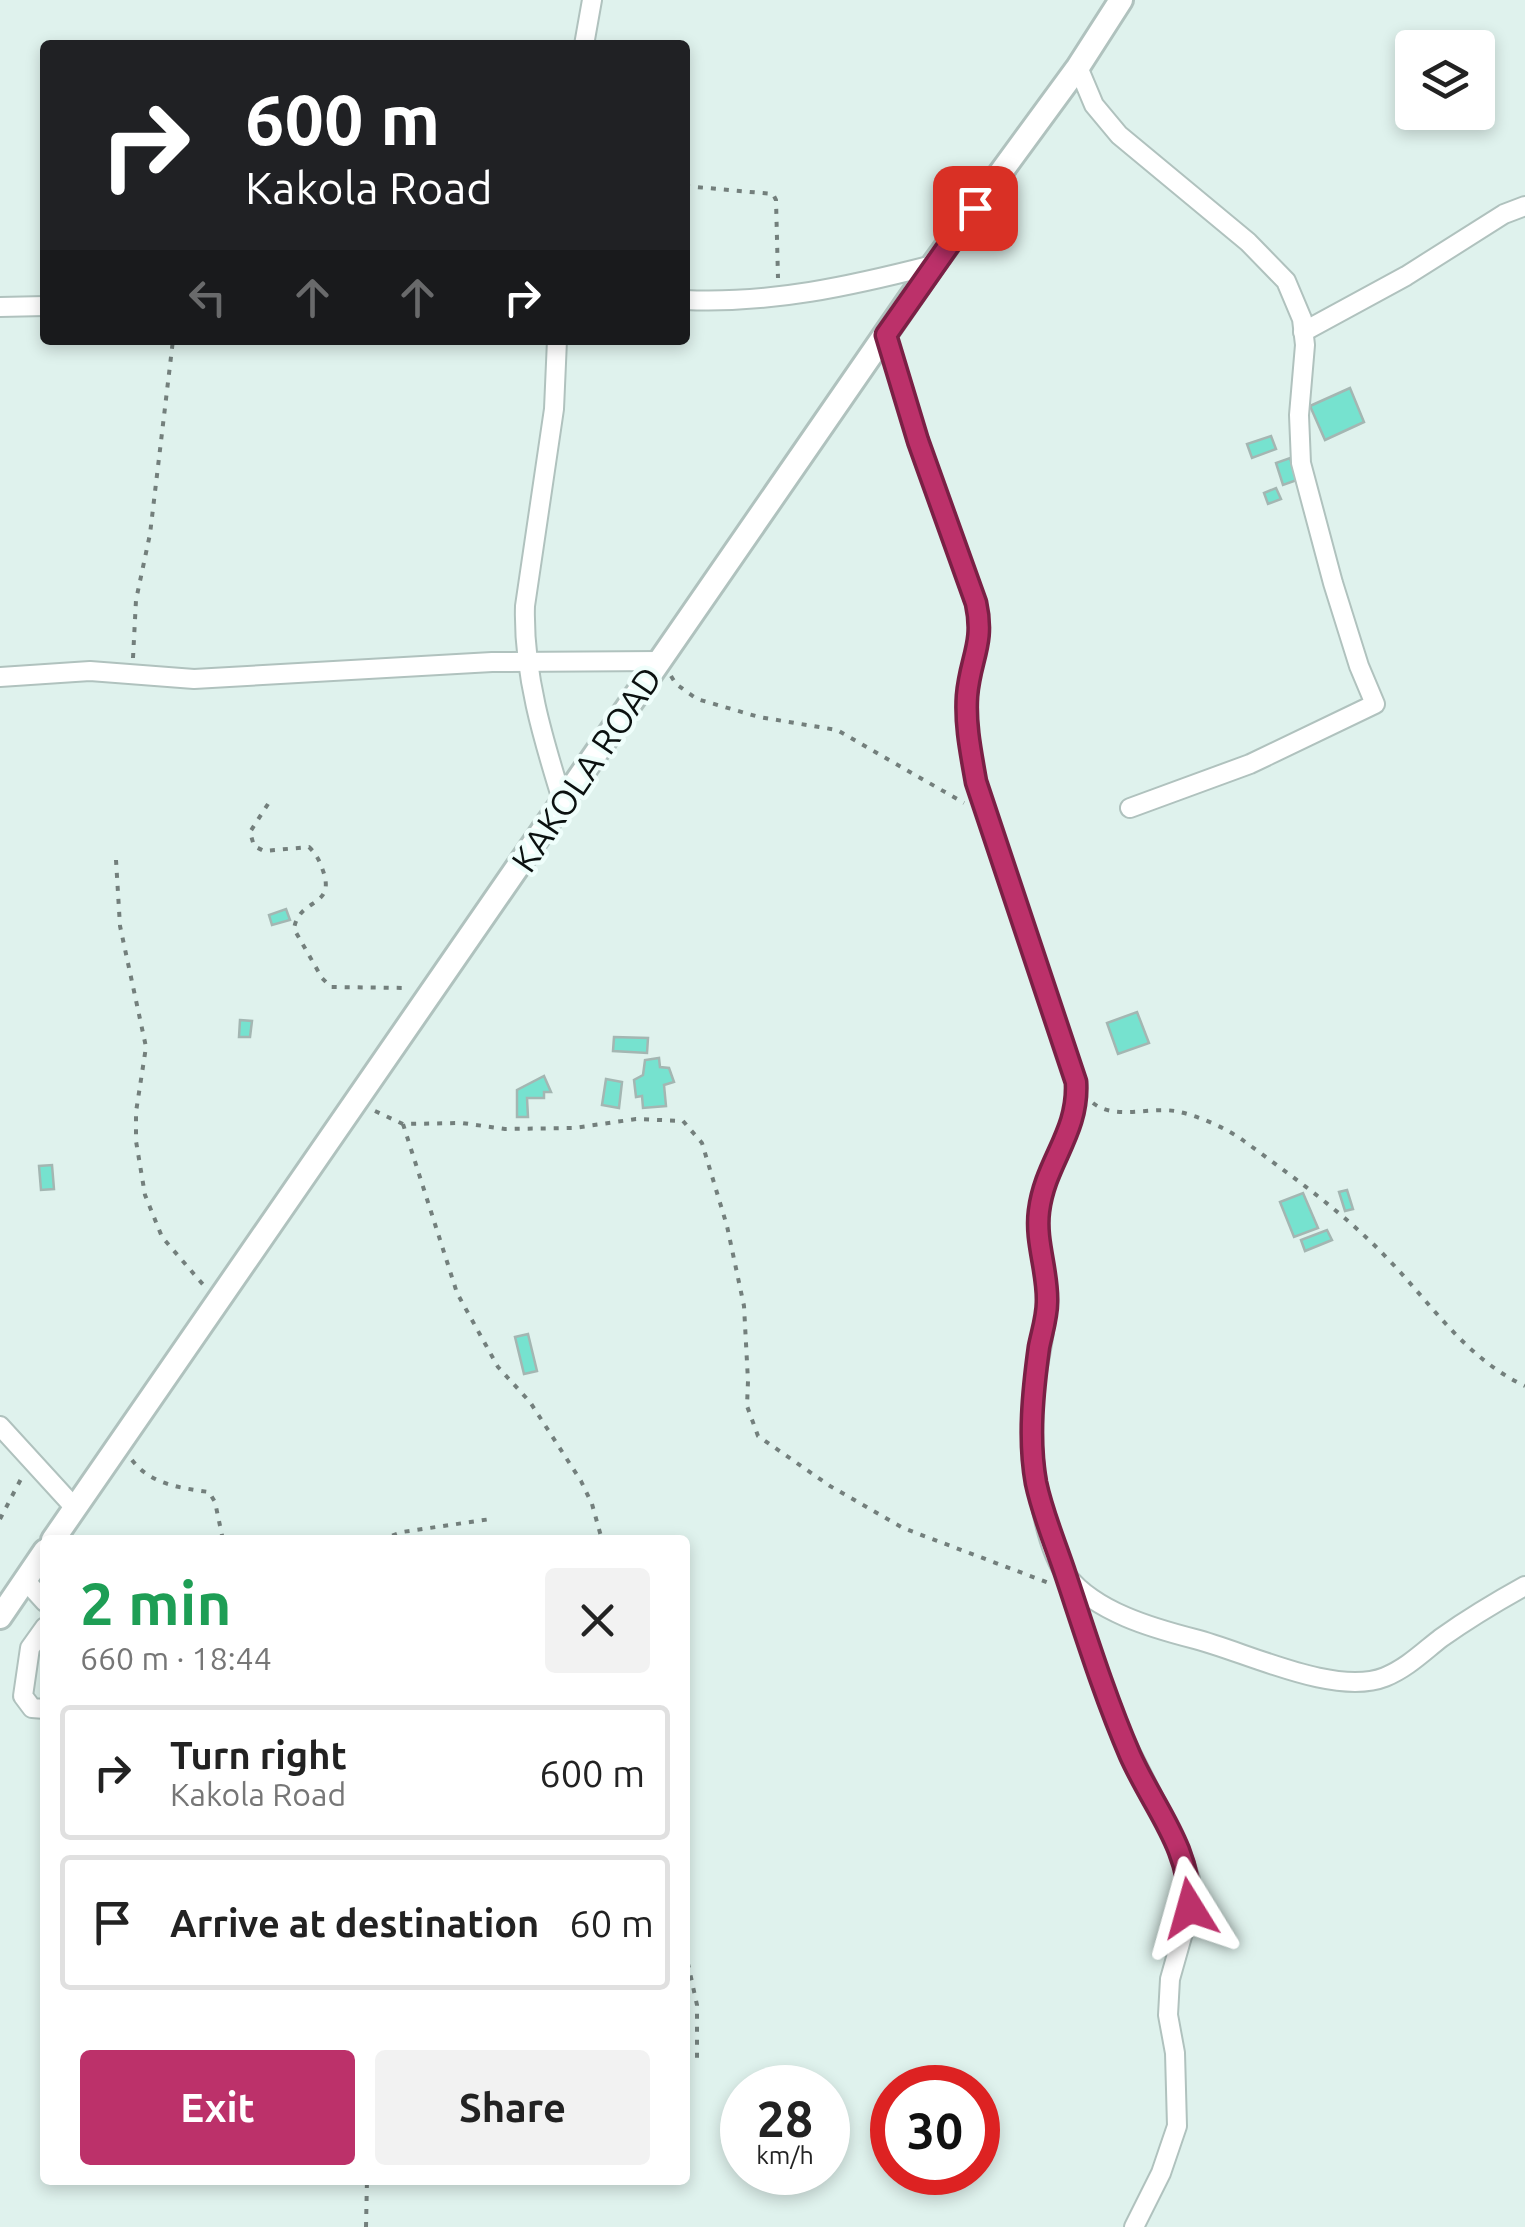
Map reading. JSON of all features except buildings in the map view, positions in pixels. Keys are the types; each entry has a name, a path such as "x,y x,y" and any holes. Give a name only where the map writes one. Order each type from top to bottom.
{"main road":[{"name":"KAKOLA ROAD","path":"56,1535 934,265 1078,67 1120,0"},
{"path":"0,1617 40,1559"}],"street":[{"path":"585,40 592,0"},
{"path":"1078,67 1094,105 1119,135 1248,242 1286,281 1304,332 1299,415 1301,462 1332,584 1375,704 1250,764 1130,808"},
{"path":"1304,332 1389,286 1504,214 1525,206"},
{"path":"690,300 779,297 860,284 934,265"},
{"path":"0,306 40,306"},
{"path":"886,335 918,441 976,603 981,628 967,694 968,736 985,815 1076,1082 1073,1124 1057,1150 1038,1214 1047,1304 1032,1415 1036,1480 1051,1540 1117,1725 1179,1848 1190,1880 1190,1908 1170,1979 1168,2015 1175,2053 1177,2126 1161,2173 1134,2227"},
{"path":"557,345 554,408 524,632 542,735 562,803"},
{"path":"0,677 90,671 214,679 530,660 661,660"},
{"path":"0,1426 75,1508"},
{"path":"26,1580 40,1596"},
{"path":"1068,1583 1144,1626 1308,1675 1352,1682 1383,1678 1409,1664 1492,1604 1525,1586"},
{"path":"40,1631 30,1648 22,1696 32,1708 40,1709"}],"path":[{"path":"690,186 766,191 774,196 779,297"},
{"path":"134,673 134,624 150,534 172,345"},
{"path":"661,660 676,684 698,700 759,718 837,730 985,815"},
{"path":"268,804 250,832 254,846 264,851 308,847 319,860 328,883 325,895 298,915 294,929 322,978 340,990 437,987"},
{"path":"116,860 120,926 146,1046 136,1112 136,1141 145,1196 152,1219 173,1252 220,1301"},
{"path":"1076,1082 1100,1109 1179,1112 1240,1138 1312,1192 1386,1257 1491,1368 1525,1386"},
{"path":"357,1102 403,1124 462,1123 505,1129 574,1128 636,1119 683,1121 702,1143 727,1226 744,1306 747,1406 758,1436 830,1486 903,1528 1068,1583"},
{"path":"403,1124 457,1293 498,1366 530,1402 581,1481 601,1535"},
{"path":"120,1444 142,1473 160,1482 209,1492 215,1502 221,1535"},
{"path":"0,1519 31,1459"},
{"path":"394,1535 491,1519"},
{"path":"690,1983 697,2005 696,2064"},
{"path":"366,2227 367,2185"}],"route":[{"path":"975,208 886,335 918,441 976,603 981,628 967,694 968,736 976,782 1076,1082 1073,1124 1057,1150 1038,1214 1047,1304 1032,1415 1036,1480 1051,1540 1117,1725 1179,1848 1190,1880 1190,1908"}]}
